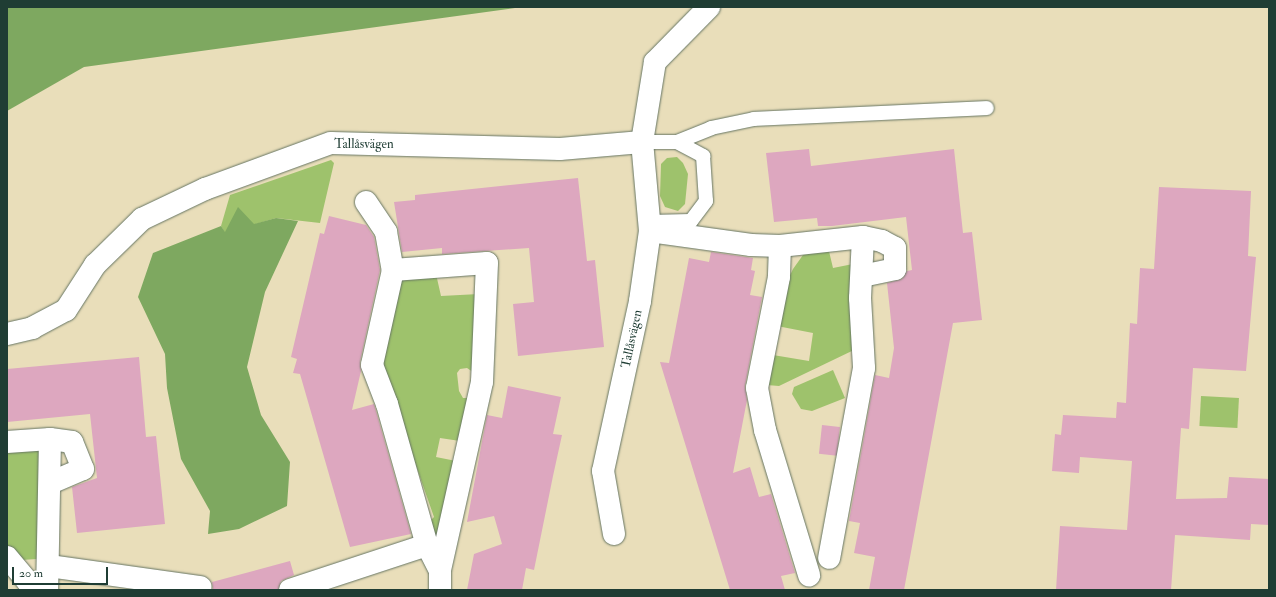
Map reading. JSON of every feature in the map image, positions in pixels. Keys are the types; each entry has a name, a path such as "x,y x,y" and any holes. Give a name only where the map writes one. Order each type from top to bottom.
{"street":[{"name":"Tallåsvägen","path":"614,534 603,471 640,301 650,227 642,142 655,62 709,7"},
{"name":"Tallåsvägen","path":"7,334 32,328 66,310 95,265 142,219 205,189 331,143 560,149 642,142"},
{"path":"366,202 386,232 393,270 372,365 387,404 427,545 440,580"},
{"path":"650,227 751,245 780,246 863,236 882,241 895,248 895,268 862,276"},
{"path":"829,558 864,368 862,276 863,236"},
{"path":"780,246 779,277 758,388 765,430 809,575"},
{"path":"393,270 487,263 482,382 440,580"},
{"path":"7,442 50,439 72,442 83,469 50,483"},
{"path":"48,580 50,439"},
{"path":"290,590 427,545"},
{"path":"7,557 28,582 48,580 202,587"}],"lane":[{"path":"642,142 677,142 711,128 754,119 987,108"},
{"path":"650,227 691,221 706,201 703,156 677,142"}],"green space":[{"path":"7,7 522,7 84,67 7,111"},
{"path":"677,157 683,163 688,174 685,204 678,211 665,207 660,196 661,164 667,158"},
{"path":"331,160 334,163 320,223 276,218 225,233 221,226 230,195"},
{"path":"238,207 254,224 276,218 298,221 265,292 247,367 261,415 290,462 287,506 239,529 208,534 210,511 181,459 167,388 165,354 138,297 153,253 221,226 225,232"},
{"path":"815,247 828,247 833,268 853,264 856,349 779,386 767,385 773,355 809,361 813,333 777,326 785,286 793,269 803,255"},
{"path":"436,274 441,296 479,294 476,374 467,368 460,369 457,373 459,391 463,398 470,398 460,441 440,438 436,457 456,461 441,538 436,535 428,523 434,517 392,397 382,359 399,276"},
{"path":"833,370 845,398 812,411 801,409 792,394 794,387"},
{"path":"1201,396 1239,398 1237,428 1199,426"},
{"path":"7,448 46,450 37,559 21,560 7,546"}],"building":[{"path":"809,149 811,166 954,149 963,233 972,232 982,320 953,323 904,590 869,590 875,557 854,553 860,523 849,521 875,375 889,378 894,348 887,283 902,279 907,271 912,270 906,217 832,226 818,226 817,218 774,222 766,153"},
{"path":"578,178 587,261 595,260 604,347 518,356 513,304 534,302 529,248 442,254 442,248 402,252 394,202 415,200 415,195"},
{"path":"1159,187 1251,191 1248,256 1256,257 1246,371 1193,368 1189,429 1181,428 1176,499 1227,498 1229,477 1269,479 1269,525 1251,524 1250,540 1175,535 1171,590 1056,590 1060,526 1127,530 1132,461 1080,457 1079,473 1052,471 1055,434 1061,435 1063,415 1116,418 1117,402 1126,403 1130,323 1137,324 1140,268 1154,269"},
{"path":"329,216 366,225 374,237 380,270 360,362 361,371 352,410 374,404 411,534 350,547 300,374 293,373 297,359 291,357 320,233 324,234"},
{"path":"711,252 753,258 751,270 755,271 750,295 762,297 745,386 747,400 733,473 750,467 759,497 771,494 795,573 781,576 785,590 730,590 660,362 669,363 689,258 709,262"},
{"path":"139,357 146,437 156,436 165,524 77,533 72,487 97,478 90,414 7,422 7,369"},
{"path":"508,386 561,397 553,434 562,435 534,570 526,568 522,590 467,590 474,554 502,544 494,516 467,522 487,415 502,418"},
{"path":"822,425 840,427 837,456 819,454"},
{"path":"290,561 294,575 281,581 278,590 213,590 212,582"}]}
